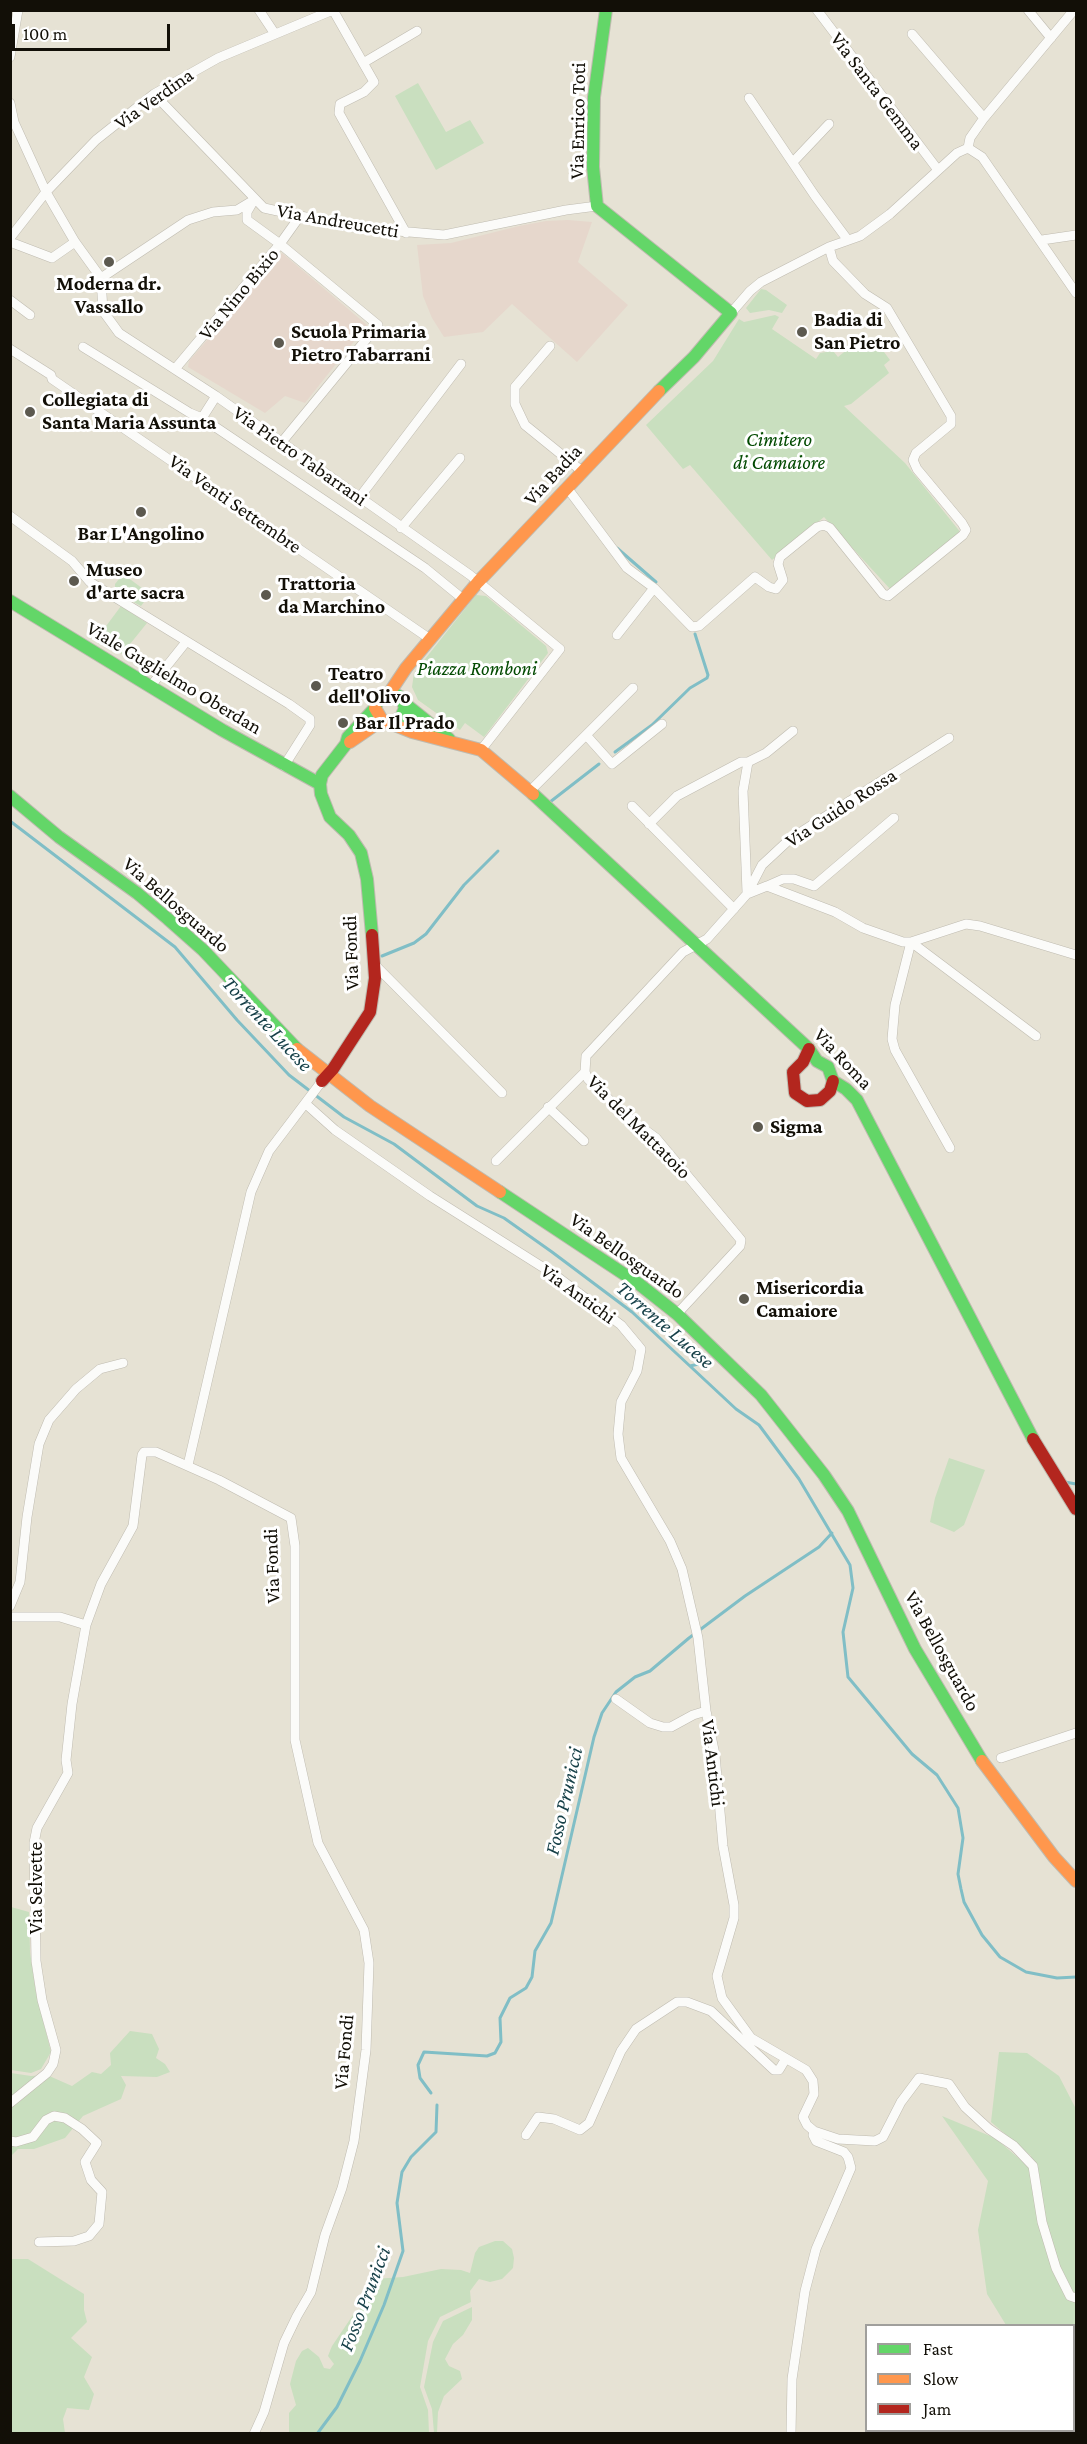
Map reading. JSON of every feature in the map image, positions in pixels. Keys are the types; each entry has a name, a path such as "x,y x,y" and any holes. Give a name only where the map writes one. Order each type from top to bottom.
{"street":[{"path":"10,57 18,10"},
{"path":"259,10 275,34"},
{"path":"333,10 374,82 364,92 340,104 339,113 406,233"},
{"name":"Via Verdina","path":"10,240 46,192 96,140 154,94 218,58 333,10"},
{"name":"Via Enrico Toti","path":"606,10 594,97 593,167 597,206 731,313"},
{"name":"Via Santa Gemma","path":"818,10 938,170"},
{"path":"1028,10 1051,38"},
{"path":"968,148 970,138 984,118 1074,10"},
{"path":"363,63 417,31"},
{"path":"912,34 984,118"},
{"path":"154,94 254,200 247,212 247,220 280,244 378,325 281,443"},
{"path":"749,98 847,239"},
{"path":"10,103 14,122 46,192 75,242 101,279"},
{"path":"793,162 829,124"},
{"path":"731,313 761,282 829,247 860,236 890,214 957,153 968,148"},
{"path":"968,148 982,157 1077,293"},
{"name":"Via Andreucetti","path":"101,279 188,220 213,212 237,210 254,200 264,208 351,227 444,235 566,210 597,206"},
{"name":"Via Nino Bixio","path":"175,369 280,244 300,216"},
{"path":"1042,240 1077,236"},
{"path":"10,240 52,258 75,242"},
{"path":"568,489 627,568 654,588 692,627 699,626 755,577 776,589 783,580 778,564 780,557 817,527 824,525 830,528 883,594 888,596 963,535 966,530 962,523 917,469 913,460 916,453 951,424 951,416 887,308 865,294 833,261 829,247"},
{"name":"Via Pietro Tabarrani","path":"101,279 102,311 119,333 216,396 478,582 560,649 481,750"},
{"path":"10,300 30,315"},
{"name":"Via Badia","path":"346,744 387,721 403,715 398,698 406,668 478,582 568,489 641,408 694,357 731,313"},
{"path":"550,346 515,387 515,404 525,425 583,472"},
{"path":"83,347 190,413 202,418 425,568 463,599"},
{"name":"Via Venti Settembre","path":"10,350 51,375 61,385 430,639"},
{"path":"359,498 461,364"},
{"path":"202,418 216,396"},
{"path":"401,528 460,458"},
{"path":"10,516 72,561 90,582 310,719 310,725 284,766"},
{"path":"617,635 654,588"},
{"name":"Viale Guglielmo Oberdan","path":"10,601 150,687 284,766 320,784"},
{"path":"150,687 186,642"},
{"path":"530,791 633,688"},
{"name":"Via Badia","path":"320,784 322,776 346,744 348,737 375,708 379,697 398,698"},
{"name":"Via Roma","path":"398,698 453,742"},
{"path":"375,708 387,721"},
{"name":"Via Roma","path":"387,721 412,732 481,750 530,791 809,1049 817,1060 828,1067 832,1086"},
{"path":"586,735 612,764 662,724"},
{"path":"649,824 677,796 741,762 748,762 766,753 793,731"},
{"name":"Via Guido Rossa","path":"747,894 762,865 790,839 950,738"},
{"path":"748,762 743,791 747,894 783,879 794,879 814,886 894,819"},
{"name":"Via Fondi","path":"254,2433 264,2412 284,2343 311,2292 325,2235 342,2188 354,2141 366,2050 370,1972 364,1929 318,1843 295,1740 296,1681 293,1621 295,1546 291,1518 188,1466 252,1192 269,1152 325,1078 370,1012 375,978 368,879 361,853 349,835 330,818 321,794 320,784"},
{"name":"Via Bellosguardo","path":"10,796 59,837 137,893 203,950 325,1078 639,1284 677,1314 761,1395 824,1475 862,1536 915,1649 984,1764 1054,1857 1077,1881"},
{"path":"632,806 734,909"},
{"path":"767,886 835,912 863,928 903,942 911,942 966,924 980,926 1077,955"},
{"name":"Via del Mattatoio","path":"677,1314 740,1246 741,1240 656,1138 619,1111 588,1079 585,1072 586,1056 683,952 706,939 747,894"},
{"path":"911,942 1036,1036"},
{"path":"911,942 895,1005 892,1039 895,1050 951,1148"},
{"path":"374,963 502,1093"},
{"name":"Via Roma","path":"809,1049 792,1079 795,1093 807,1101 820,1100 832,1086"},
{"name":"Via Roma","path":"803,1062 817,1060"},
{"path":"496,1161 585,1072"},
{"name":"Via Roma","path":"832,1086 846,1089 857,1100 1038,1449 1077,1509"},
{"name":"Via Antichi","path":"306,1104 335,1130 430,1196 555,1275 621,1325 641,1349 637,1371 621,1402 618,1434 621,1458 670,1541 682,1569 698,1638 706,1711 715,1755 723,1846 734,1905 734,1918 717,1976 718,1988 733,2017 751,2038 785,2060 806,2070 813,2081 814,2094 803,2117 814,2131"},
{"path":"548,1107 584,1141"},
{"path":"10,1606 20,1582 27,1516 39,1444 49,1420 76,1389 94,1374 123,1362"},
{"name":"Via Selvette","path":"10,2103 47,2073 53,2064 56,2050 42,2000 36,1961 33,1843 36,1828 68,1773 66,1760 71,1715 86,1625 101,1584 133,1526 142,1455 144,1452 156,1452 188,1466"},
{"path":"10,1617 60,1617 86,1625"},
{"path":"616,1699 650,1723 663,1727 671,1727 706,1711"},
{"path":"1001,1758 1077,1733"},
{"path":"526,2136 538,2117 554,2119 580,2130 589,2123 621,2051 636,2029 677,2002 687,2002 711,2011 774,2070 779,2070 785,2060"},
{"path":"790,2433 792,2379 805,2290 816,2248 851,2168 849,2157 844,2152 816,2141 813,2136 814,2131 838,2139 875,2140 883,2137 901,2102 919,2078 949,2084 965,2107 989,2129 1014,2146 1033,2166 1042,2222 1056,2268 1070,2296 1077,2298"},
{"path":"10,2141 16,2142 33,2137 46,2120 54,2116 65,2118 97,2143 84,2163 92,2180 102,2192 99,2224 89,2236 74,2241 39,2242"}],"shaded area":[{"path":"568,220 592,222 578,262 628,305 577,362 512,304 483,332 444,337 432,318 423,296 417,245 451,243 519,226"},
{"name":"Scuola Primaria Pietro Tabarrani","path":"282,253 367,325 305,403 285,396 265,413 188,367 189,361"}],"green space":[{"path":"418,83 446,132 470,120 484,143 436,170 395,96"},
{"path":"761,289 787,305 782,313 769,310 750,313 746,308"},
{"name":"Cimitero di Camaiore","path":"775,315 779,317 772,329 816,359 820,353 826,352 829,346 838,357 865,335 878,350 881,348 890,360 884,365 889,373 851,404 844,406 905,463 961,533 891,590 824,517 772,560 690,465 683,469 646,425 713,361 739,319 744,322"},
{"path":"123,574 150,594 141,606 111,590 115,588 115,584"},
{"name":"Piazza Romboni","path":"476,595 486,596 546,646 548,653 484,737 465,723 460,730 418,700 412,687 414,673"},
{"path":"121,606 147,623 122,654 98,637"},
{"path":"949,1458 985,1470 964,1525 954,1532 930,1522 935,1498"},
{"path":"11,1907 29,1912 30,1952 36,1993 51,2052 41,2069 31,2073 11,2070"},
{"path":"130,2031 152,2034 159,2049 156,2058 165,2064 170,2072 157,2077 121,2076 126,2085 121,2099 83,2116 65,2138 34,2149 18,2149 11,2156 11,2073 31,2076 47,2075 72,2086 92,2072 101,2074 111,2065 110,2053"},
{"path":"999,2052 1027,2053 1059,2076 1076,2109 1076,2433 1040,2433 1075,2432 1075,2324 1005,2324 987,2294 978,2230 988,2181 942,2116 995,2138 1022,2161 1031,2156 991,2122"},
{"path":"495,2241 503,2241 512,2249 513,2268 502,2279 490,2282 479,2279 470,2291 471,2302 440,2317 428,2341 420,2387 428,2410 429,2433 289,2433 289,2413 296,2405 290,2384 296,2361 302,2351 308,2348 319,2357 324,2368 330,2369 334,2364 328,2356 332,2346 353,2315 363,2306 366,2293 374,2279 403,2277 441,2269 470,2273 475,2253 479,2247"},
{"path":"10,2259 28,2259 84,2294 87,2322 71,2338 92,2357 84,2377 94,2394 89,2410 67,2408 63,2419 65,2433 11,2433"},
{"path":"472,2307 472,2320 463,2335 453,2344 445,2359 449,2366 460,2371 462,2379 444,2396 438,2412 437,2433 434,2433 432,2409 424,2387 433,2342 443,2321"}],"waterway":[{"path":"617,548 656,582"},
{"path":"615,752 652,725 690,688 707,678 695,634"},
{"path":"550,802 599,764"},
{"name":"Torrente Lucese","path":"10,821 175,947 237,1020 289,1075 344,1117 394,1144 477,1206 504,1218 552,1252 632,1312 736,1409 759,1425 799,1479 850,1565 853,1588 843,1632 848,1677 912,1754 937,1775 958,1808 963,1838 958,1874 964,1902 982,1935 1000,1957 1026,1972 1057,1978 1076,1977"},
{"path":"382,956 414,943 426,934 464,885 498,851"},
{"path":"690,1366 703,1363"},
{"path":"1065,1482 1076,1484"},
{"name":"Fosso Prunicci","path":"431,2093 420,2078 418,2065 424,2052 487,2056 495,2053 501,2042 500,2018 510,1998 526,1988 532,1977 535,1951 551,1923 594,1737 602,1713 616,1692 635,1677 650,1671 745,1596 819,1547 832,1533"},
{"name":"Fosso Prunicci","path":"317,2434 337,2407 384,2305 403,2251 397,2203 402,2172 411,2157 436,2132 437,2105"}],"traffic: fast":[{"path":"606,10 594,97 593,167 597,206 731,313 694,357 659,391"},
{"path":"10,601 222,730 320,784"},
{"path":"372,935 367,879 361,853 349,835 330,817 321,794 320,784 322,775 346,744 348,737 375,708 379,697 390,692 401,697 405,708 401,717 392,722"},
{"path":"404,703 449,739"},
{"path":"533,794 809,1049 817,1061 828,1067 833,1081 857,1100 1033,1439"},
{"path":"10,796 59,837 137,893 168,919 203,950 297,1049"},
{"path":"500,1192 639,1284 677,1314 761,1395 824,1475 848,1511 915,1649 982,1761"}],"traffic: slow":[{"path":"390,692 406,668 478,582 659,391"},
{"path":"375,708 382,720 412,732 481,750 533,794"},
{"path":"350,742 382,720"},
{"path":"297,1049 370,1106 500,1192"},
{"path":"982,1761 1054,1857 1076,1881"}],"traffic: jam":[{"path":"322,1081 333,1069 370,1012 375,978 372,935"},
{"path":"809,1049 803,1062 793,1072 795,1093 807,1101 820,1100 830,1091 833,1081"},
{"path":"1033,1439 1076,1509"}],"place":[{"name":"Moderna dr. Vassallo","path":"109,262"},
{"name":"Badia di San Pietro","path":"802,332"},
{"name":"Scuola Primaria Pietro Tabarrani","path":"279,343"},
{"name":"Collegiata di Santa Maria Assunta","path":"30,412"},
{"name":"Bar L'Angolino","path":"141,512"},
{"name":"Museo d'arte sacra","path":"74,581"},
{"name":"Trattoria da Marchino","path":"266,595"},
{"name":"Teatro dell'Olivo","path":"316,686"},
{"name":"Bar Il Prado","path":"343,723"},
{"name":"Sigma","path":"758,1127"},
{"name":"Misericordia Camaiore","path":"744,1299"}]}
